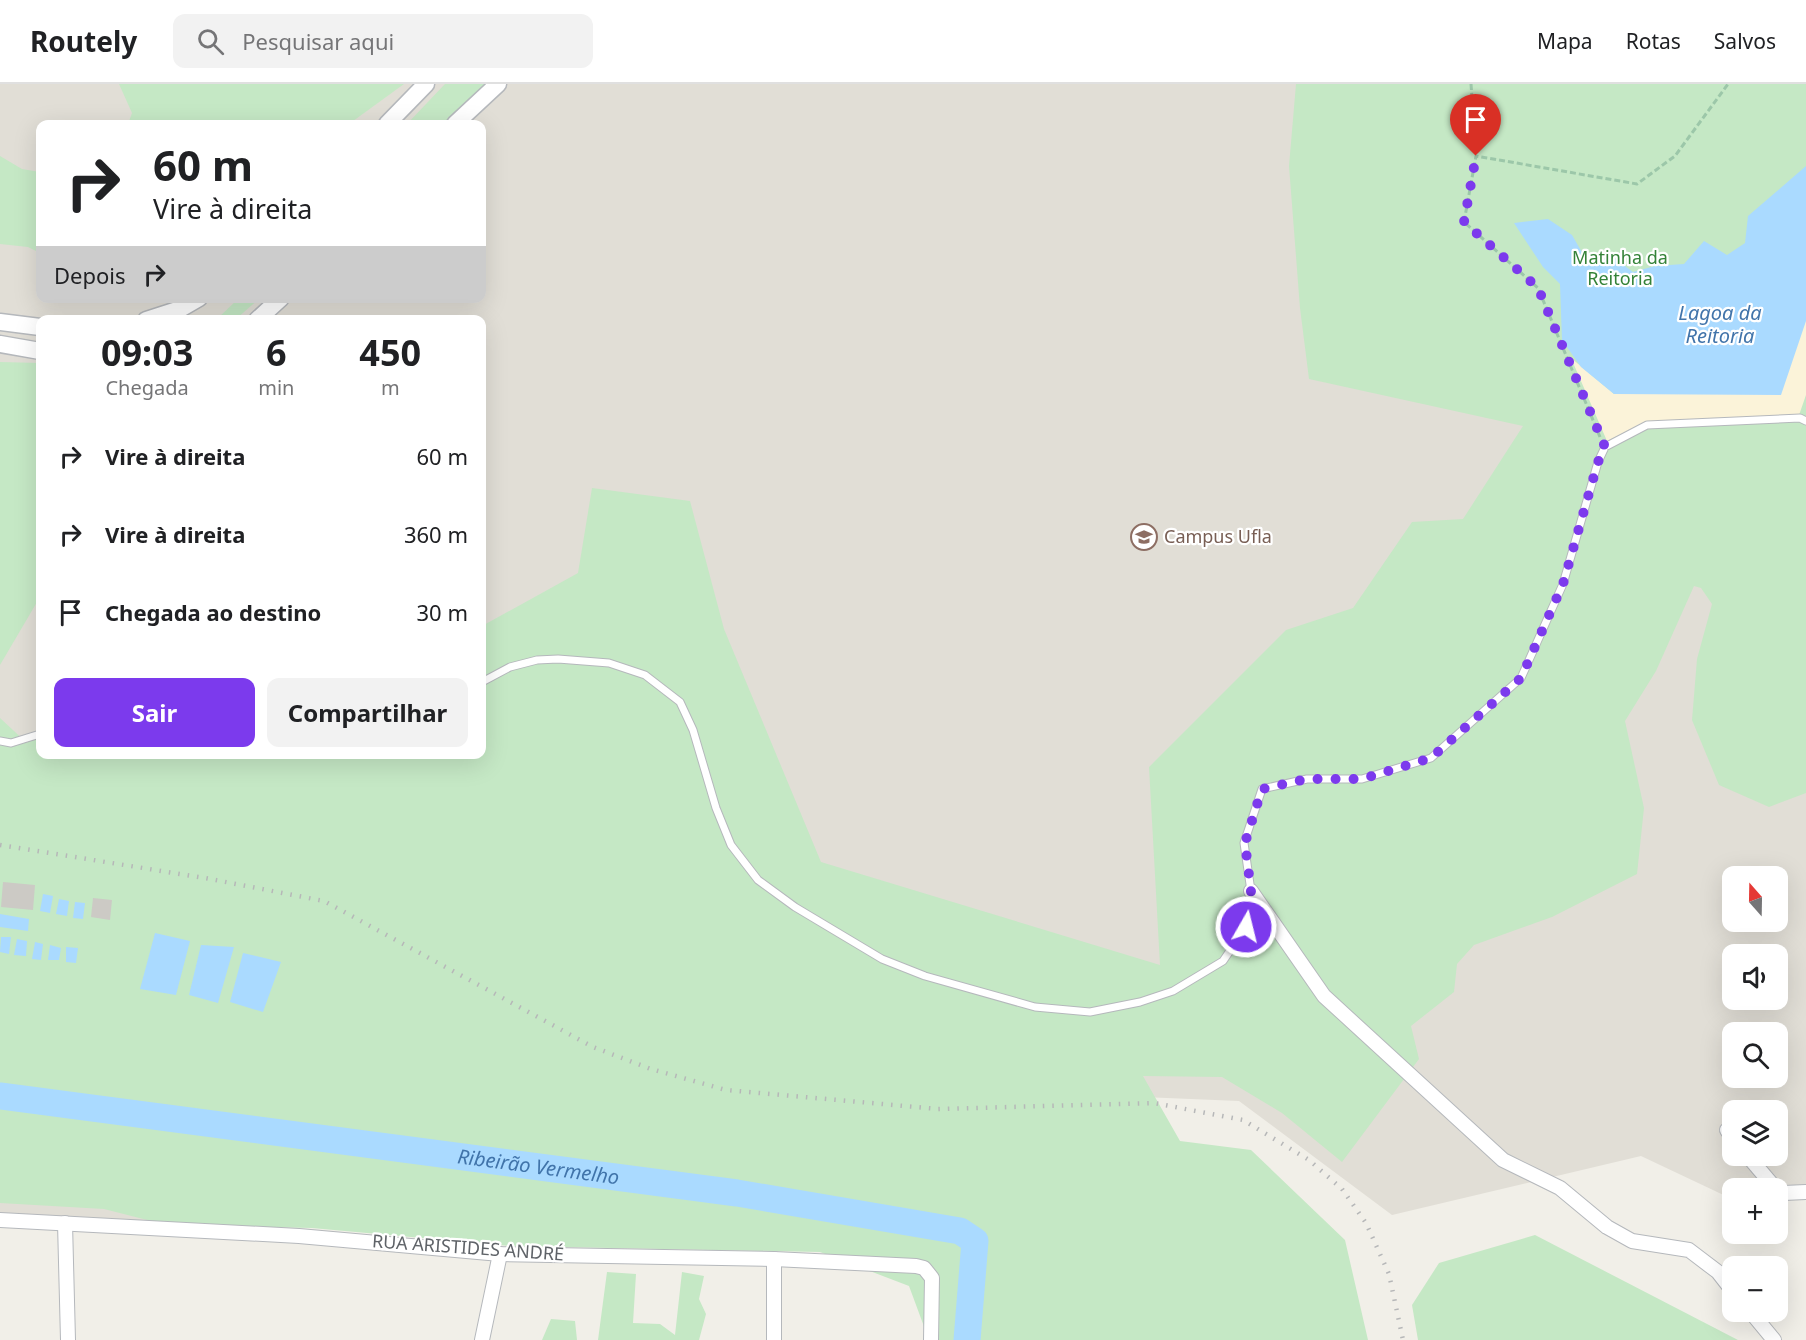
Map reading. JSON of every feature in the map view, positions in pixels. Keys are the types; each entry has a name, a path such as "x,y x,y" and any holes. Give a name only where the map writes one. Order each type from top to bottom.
{"street":[{"path":"391,120 426,84"},
{"path":"459,120 498,84"},
{"path":"161,315 191,303"},
{"path":"262,315 276,303"},
{"path":"0,322 36,326"},
{"path":"0,344 36,350"},
{"path":"1251,891 1324,996 1503,1160 1560,1188 1607,1227 1632,1241 1689,1250 1722,1277"},
{"path":"1756,1166 1767,1178"},
{"path":"1788,1193 1806,1192"},
{"name":"RUA ARISTIDES ANDRÉ","path":"0,1220 299,1236 500,1254 774,1259 916,1266 924,1268 932,1278 932,1340"},
{"path":"65,1223 68,1340"},
{"path":"482,1340 500,1254"},
{"path":"774,1259 774,1340"},
{"path":"1759,1322 1774,1340"}],"lane":[{"path":"486,680 510,667 537,660 558,659 609,663 645,675 680,702 693,730 716,808 731,845 758,880 795,907 882,959 982,993 1035,1007 1090,1012 1140,1002 1173,991 1222,961 1246,927 1251,891 1245,843 1262,789 1307,779 1362,779 1431,758 1521,678 1563,584 1598,462 1605,447 1647,425 1800,418 1806,421"},
{"path":"0,741 11,743 36,735"}],"path":[{"path":"1471,84 1476,156 1464,222 1538,288 1605,447"},
{"path":"1476,156 1637,183 1675,156 1728,84"}],"shaded area":[{"name":"Campus Ufla","path":"0,84 1806,84 1806,1191 1788,1199 1788,1178 1722,1178 1722,1194 1641,1156 1392,1215 1239,1101 730,1080 250,1227 0,1215"}],"green space":[{"path":"119,84 404,84 354,120 129,120 132,113"},
{"path":"445,84 489,84 450,120 411,120"},
{"name":"Matinha da Reitoria","path":"1296,84 1806,84 1806,793 1769,807 1719,785 1692,720 1697,659 1712,604 1701,588 1694,586 1656,671 1625,721 1644,808 1637,874 1552,917 1474,945 1457,964 1454,992 1411,1026 1419,1059 1342,1162 1282,1113 1222,1077 1143,1076 1180,1141 1251,1150 1345,1240 1368,1340 929,1340 909,1286 820,1252 511,1246 312,1228 167,1225 104,1209 0,1203 0,718 27,743 36,732 36,759 486,759 486,624 578,573 592,488 690,501 724,629 821,862 1160,965 1149,767 1286,630 1353,608 1412,522 1463,519 1523,426 1309,379 1300,308 1289,166"},
{"path":"0,156 22,169 36,171 36,251 28,247 0,244"},
{"path":"234,303 254,303 241,315 221,315"},
{"path":"0,362 36,363 36,604 0,665"},
{"path":"1535,1235 1738,1340 1418,1340 1412,1305 1439,1263"},
{"path":"607,1272 636,1274 633,1323 660,1324 675,1335 682,1272 704,1276 699,1299 706,1314 699,1340 598,1340"},
{"path":"551,1319 575,1321 577,1340 542,1340"}],"sand":[{"path":"1806,319 1806,395 1798,418 1644,423 1607,441 1571,358 1614,394"}],"water":[{"name":"Lagoa da Reitoria","path":"1806,166 1806,321 1781,395 1614,394 1581,367 1562,340 1560,284 1543,267 1514,223 1548,219 1572,235 1587,261 1614,258 1633,272 1655,266 1684,264 1704,241 1727,255 1745,243 1748,216"},
{"path":"43,894 53,896 50,913 40,911"},
{"path":"59,899 69,901 67,916 56,914"},
{"path":"75,902 85,903 83,919 73,918"},
{"path":"0,914 29,919 28,931 0,927"},
{"path":"155,933 190,941 176,995 140,989"},
{"path":"1,937 11,937 9,954 0,952"},
{"path":"17,939 27,941 26,956 14,955"},
{"path":"35,942 43,944 41,960 32,959"},
{"path":"50,945 61,948 59,960 48,960"},
{"path":"201,945 234,947 218,1003 189,995"},
{"path":"66,947 78,948 76,963 66,962"},
{"path":"243,953 281,962 263,1012 230,1002"}],"building":[{"path":"3,882 35,885 33,910 1,907"},
{"path":"93,898 112,900 110,920 91,917"}],"waterway":[{"name":"Ribeirão Vermelho","path":"0,1096 737,1193 960,1231 975,1241 967,1340"}],"railway":[{"path":"0,845 205,878 324,901 593,1047 651,1069 726,1090 938,1109 1154,1103 1243,1120 1309,1160 1342,1189 1366,1223 1389,1274 1403,1340"}],"place":[{"name":"Campus Ufla","path":"1144,537"}],"route":[{"path":"1246,927 1251,891 1245,843 1262,789 1307,779 1362,779 1431,758 1521,678 1563,584 1598,462 1605,447 1538,288 1464,222 1476,156"}]}
